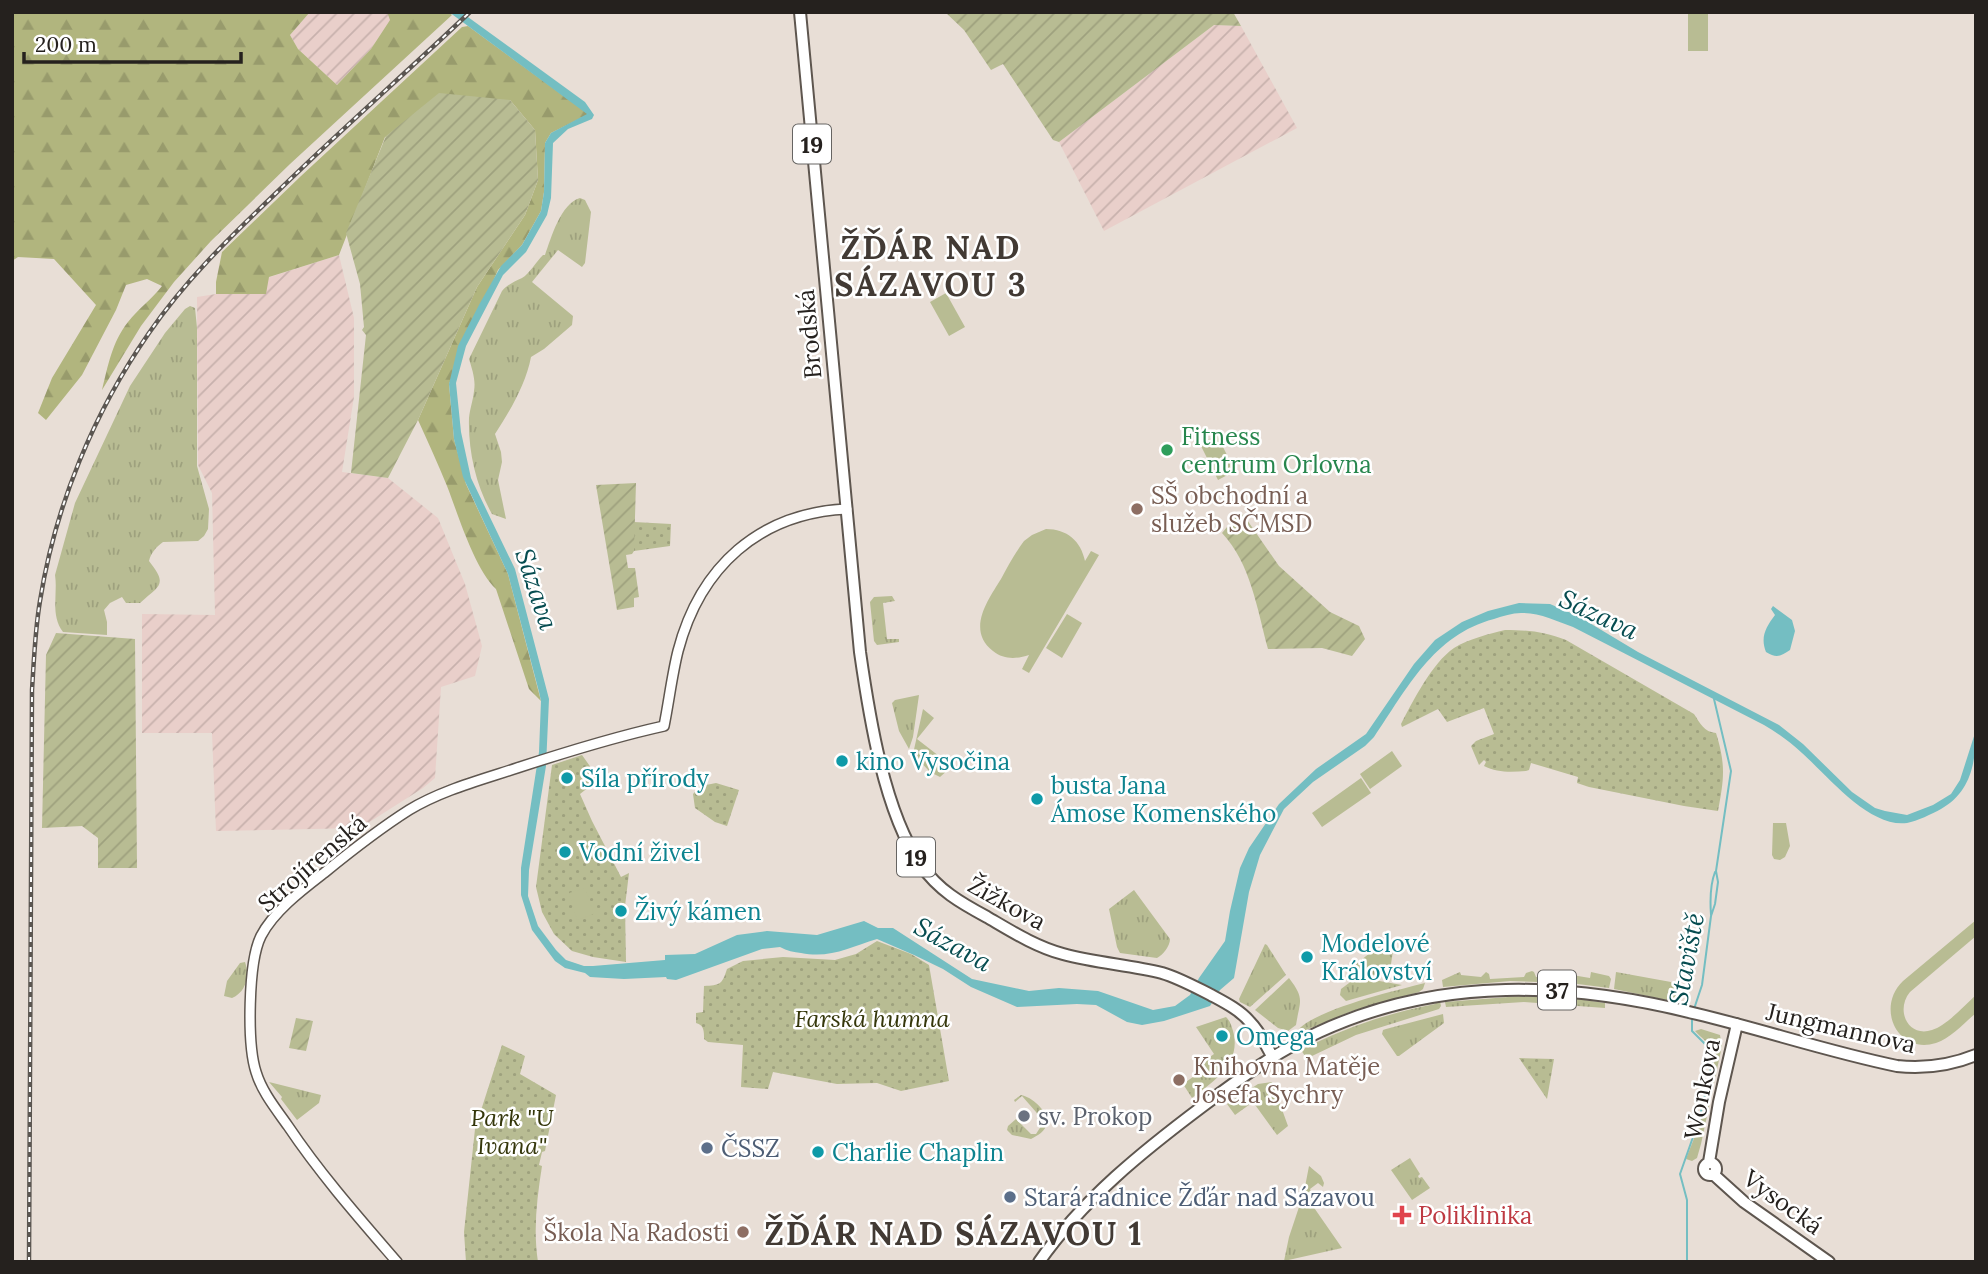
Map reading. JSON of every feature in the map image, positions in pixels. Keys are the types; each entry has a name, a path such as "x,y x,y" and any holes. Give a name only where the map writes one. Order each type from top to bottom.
{"main road":[{"name":"Brodská","path":"800,12 860,652"},
{"name":"Žižkova","path":"860,652 871,717 896,815 911,850 937,885 969,908 1042,947 1097,962 1163,974 1217,998 1249,1020 1273,1058"},
{"name":"37","path":"1273,1058 1318,1033 1353,1018 1396,1005 1462,992 1547,989 1610,996 1737,1024"},
{"name":"Jungmannova","path":"1737,1024 1897,1066 1919,1068 1949,1065 1976,1055"},
{"name":"Wonkova","path":"1713,1174 1716,1168 1709,1162 1719,1102 1737,1024"},
{"path":"1040,1262 1083,1209 1125,1168 1221,1093 1273,1058"},
{"name":"Vysocká","path":"1713,1174 1744,1202 1829,1262"}],"street":[{"name":"Strojírenská","path":"397,1262 312,1162 260,1082 252,1058 253,958 259,939 269,922 312,882 372,835 411,809 478,781 556,755 614,737 664,726 678,651 694,607 723,564 758,535 799,516 847,509"}],"shaded area":[{"path":"310,12 387,12 391,19 371,49 337,85 298,49 290,35"},
{"path":"1214,25 1241,26 1297,128 1104,231 1059,142"},
{"path":"339,255 354,318 354,397 342,472 388,478 438,518 465,584 482,646 475,676 441,687 435,778 423,788 360,828 216,831 212,733 142,733 142,614 215,615 212,493 198,465 197,297 216,294"}],"green space":[{"path":"12,12 310,12 290,35 298,49 337,85 371,49 390,20 387,12 449,12 452,15 290,164 211,241 174,282 141,326 102,390 118,338 132,317 162,286 147,279 126,285 82,375 46,420 38,413 52,378 96,305 54,259 18,257 12,261"},
{"path":"945,12 1233,12 1241,26 1214,25 1059,142 1053,140 1003,64 991,70 964,30"},
{"path":"1688,12 1708,12 1708,51 1688,51"},
{"path":"468,26 587,113 551,133 545,143 541,211 522,245 498,270 449,384 454,439 466,484 508,574 541,701 529,689 496,589 474,555 418,420 477,287 525,215 538,180 535,130 510,100 385,137 339,255 269,277 266,294 216,294 222,252 462,27"},
{"path":"439,93 510,100 535,130 538,180 525,215 477,287 418,420 388,478 351,473 366,335 362,330 364,327 360,284 346,233 386,136"},
{"path":"580,198 585,200 591,212 585,263 582,267 558,250 532,282 573,316 572,325 531,357 512,407 495,434 501,452 498,480 506,519 492,514 474,468 469,418 474,383 469,359 502,291 525,276 545,255 562,214 573,201"},
{"path":"946,293 965,327 949,336 930,302"},
{"path":"190,306 195,308 197,328 197,466 209,509 208,529 198,541 163,542 156,548 149,561 160,580 157,588 140,603 126,603 122,597 110,603 104,610 107,635 63,632 56,612 55,575 75,503 130,386 165,333"},
{"path":"1217,435 1235,471 1218,480 1200,444"},
{"path":"636,483 634,551 626,555 628,568 635,568 639,597 634,598 634,607 617,610 596,485"},
{"path":"1238,514 1245,517 1279,566 1330,612 1359,626 1365,639 1352,656 1322,648 1268,649 1246,573 1232,545 1222,533"},
{"path":"634,522 671,524 670,546 634,551"},
{"path":"1046,529 1060,531 1072,538 1085,561 1091,551 1099,555 1029,673 1022,669 1029,655 1011,658 997,654 985,643 980,625 986,605 1024,541"},
{"path":"892,596 895,601 883,603 887,639 899,639 899,642 877,645 874,641 870,602 874,597"},
{"path":"1067,614 1082,623 1062,658 1046,648"},
{"path":"1505,630 1536,632 1566,640 1694,714 1705,729 1716,733 1719,744 1723,772 1718,811 1589,787 1577,783 1578,777 1531,763 1529,770 1515,772 1489,768 1484,766 1484,760 1479,765 1471,746 1476,741 1494,734 1484,708 1447,722 1438,709 1402,727 1401,724 1424,683 1446,655 1466,642"},
{"path":"56,633 135,639 137,868 98,868 98,838 82,826 42,828 46,655"},
{"path":"919,695 909,749 899,731 892,703"},
{"path":"923,709 934,718 917,739 948,763 946,767 949,769 940,777 930,772 913,754"},
{"path":"1392,751 1402,766 1370,789 1360,774"},
{"path":"582,755 599,779 580,794 621,877 629,873 625,906 626,962 572,951 554,934 542,912 536,887 552,765"},
{"path":"1361,778 1371,793 1322,827 1312,813"},
{"path":"716,783 739,790 727,826 715,822 695,808 693,794 701,786"},
{"path":"1773,823 1786,823 1790,846 1785,857 1780,860 1774,859 1772,855"},
{"path":"585,888 594,914 577,920 569,893"},
{"path":"1134,890 1170,939 1166,950 1157,958 1120,953 1117,947 1109,909"},
{"path":"1976,920 1976,936 1910,992 1904,1014 1906,1021 1916,1030 1932,1030 1955,1015 1976,995 1976,1013 1942,1041 1923,1045 1911,1042 1901,1036 1891,1016 1895,992 1903,981"},
{"name":"Farská humna","path":"877,941 911,954 929,965 949,1081 901,1091 877,1083 837,1084 773,1072 768,1089 741,1087 743,1045 708,1042 704,1039 702,1027 696,1023 696,1013 703,1012 704,986 720,983 727,969 743,961 783,957 835,960 856,954"},
{"path":"1265,944 1286,975 1250,1007 1239,999"},
{"path":"1376,948 1393,951 1389,977 1354,972 1350,969"},
{"path":"245,962 247,978 244,988 232,998 224,996 227,981 240,963"},
{"path":"1532,971 1536,977 1568,980 1572,975 1590,978 1591,972 1609,976 1611,979 1609,988 1570,983 1569,980 1567,983 1510,981 1443,987 1442,980 1460,972 1461,975 1481,977 1486,972 1490,979 1524,977"},
{"path":"1616,972 1671,982 1681,1003 1614,989"},
{"path":"1357,977 1402,985 1346,1001 1340,995 1341,989"},
{"path":"1289,978 1300,1000 1296,1025 1288,1031 1278,1028 1255,1010"},
{"path":"1425,983 1419,992 1352,1011 1294,1035 1302,1026 1334,1010"},
{"path":"1521,996 1571,998 1605,1003 1605,1008 1524,1002 1446,1007 1445,1002"},
{"path":"1440,1001 1439,1009 1356,1035 1312,1056 1305,1056 1301,1050 1366,1022 1435,1004"},
{"path":"1443,1014 1444,1023 1399,1056 1382,1034 1386,1029"},
{"path":"1226,1017 1232,1026 1235,1042 1230,1062 1217,1078 1192,1098 1183,1084 1200,1072 1197,1066 1214,1054 1196,1027"},
{"path":"296,1018 313,1021 306,1051 289,1048"},
{"path":"1701,1029 1720,1035 1722,1046 1701,1144 1697,1158 1692,1161 1686,1159 1706,1105 1714,1062 1712,1049 1695,1031"},
{"name":"Park \"U Ivana\"","path":"502,1045 525,1056 520,1074 556,1095 545,1151 542,1152 539,1165 542,1166 536,1226 538,1262 466,1262 464,1232 475,1129"},
{"path":"1519,1058 1554,1059 1547,1099"},
{"path":"269,1082 321,1095 319,1103 297,1120"},
{"path":"1272,1082 1288,1126 1277,1135 1253,1102 1235,1115 1227,1104 1258,1084"},
{"path":"1021,1095 1038,1105 1047,1118 1045,1128 1031,1139 1012,1135 1007,1130 1016,1119 1031,1134 1036,1134 1043,1123 1022,1096 1015,1102"},
{"path":"1410,1158 1420,1174 1419,1178 1422,1177 1430,1188 1412,1200 1391,1170"},
{"path":"1309,1166 1321,1176 1324,1183 1323,1187 1318,1183 1310,1189 1312,1194 1308,1199 1342,1248 1284,1261 1304,1192"}],"water":[{"path":"449,12 461,12 585,102 594,115 592,119 568,129 553,143 551,198 547,215 526,252 503,275 466,346 456,383 461,432 471,478 515,569 549,699 546,766 529,870 528,896 538,926 566,960 593,966 665,960 665,955 695,954 737,935 767,931 817,935 864,921 878,928 893,928 972,979 1029,991 1059,988 1098,991 1153,1010 1175,1006 1190,995 1225,941 1240,868 1249,848 1279,804 1316,769 1366,734 1414,664 1435,640 1462,622 1488,611 1519,603 1550,604 1578,616 1638,652 1779,725 1803,744 1852,792 1875,808 1907,815 1933,805 1951,794 1960,780 1976,730 1973,765 1965,785 1951,802 1920,819 1907,823 1878,817 1850,798 1797,749 1764,725 1573,627 1541,615 1514,614 1473,627 1454,637 1423,666 1374,737 1313,782 1284,809 1260,855 1249,892 1234,978 1220,990 1210,1006 1142,1025 1127,1022 1096,1005 1017,1007 971,987 943,969 877,939 821,954 796,952 780,947 762,949 676,980 666,977 590,977 565,968 555,961 532,930 521,895 521,868 539,752 541,701 508,574 463,477 454,439 449,384 458,346 480,303 501,266 522,245 541,211 545,143 551,133 587,114"},
{"path":"1773,606 1792,620 1795,631 1790,650 1778,656 1766,652 1764,642 1767,628 1775,615 1771,609"}],"waterway":[{"name":"Staviště","path":"1694,1009 1702,985 1715,904 1718,882 1716,871 1731,771 1714,699"},
{"path":"1711,915 1715,872"},
{"name":"Staviště","path":"1687,1262 1687,1200 1680,1174 1699,1120 1712,1064 1710,1049 1692,1031 1692,1018"}],"railway":[{"path":"29,1262 32,690 40,601 47,565 67,495 94,427 111,395 129,363 177,296 256,212 470,12"}],"place":[{"name":"Fitness centrum Orlovna","path":"1167,450"},
{"name":"SŠ obchodní a služeb SČMSD","path":"1137,509"},
{"name":"kino Vysočina","path":"842,761"},
{"name":"Síla přírody","path":"567,778"},
{"name":"busta Jana Ámose Komenského","path":"1037,799"},
{"name":"Vodní živel","path":"565,852"},
{"name":"Živý kámen","path":"621,911"},
{"name":"Modelové Království","path":"1307,957"},
{"name":"Omega","path":"1222,1036"},
{"name":"Knihovna Matěje Josefa Sychry","path":"1179,1080"},
{"name":"sv. Prokop","path":"1024,1116"},
{"name":"ČSSZ","path":"707,1148"},
{"name":"Charlie Chaplin","path":"818,1152"},
{"name":"Stará radnice Žďár nad Sázavou","path":"1010,1197"},
{"name":"Poliklinika","path":"1402,1215"},
{"name":"Škola Na Radosti","path":"743,1232"}],"district":[{"name":"ŽĎÁR NAD SÁZAVOU 3","path":"931,266"},
{"name":"ŽĎÁR NAD SÁZAVOU 1","path":"954,1233"}],"water label":[{"name":"Sázava","path":"537,589"},
{"name":"Sázava","path":"1599,614"},
{"name":"Sázava","path":"953,944"}]}
